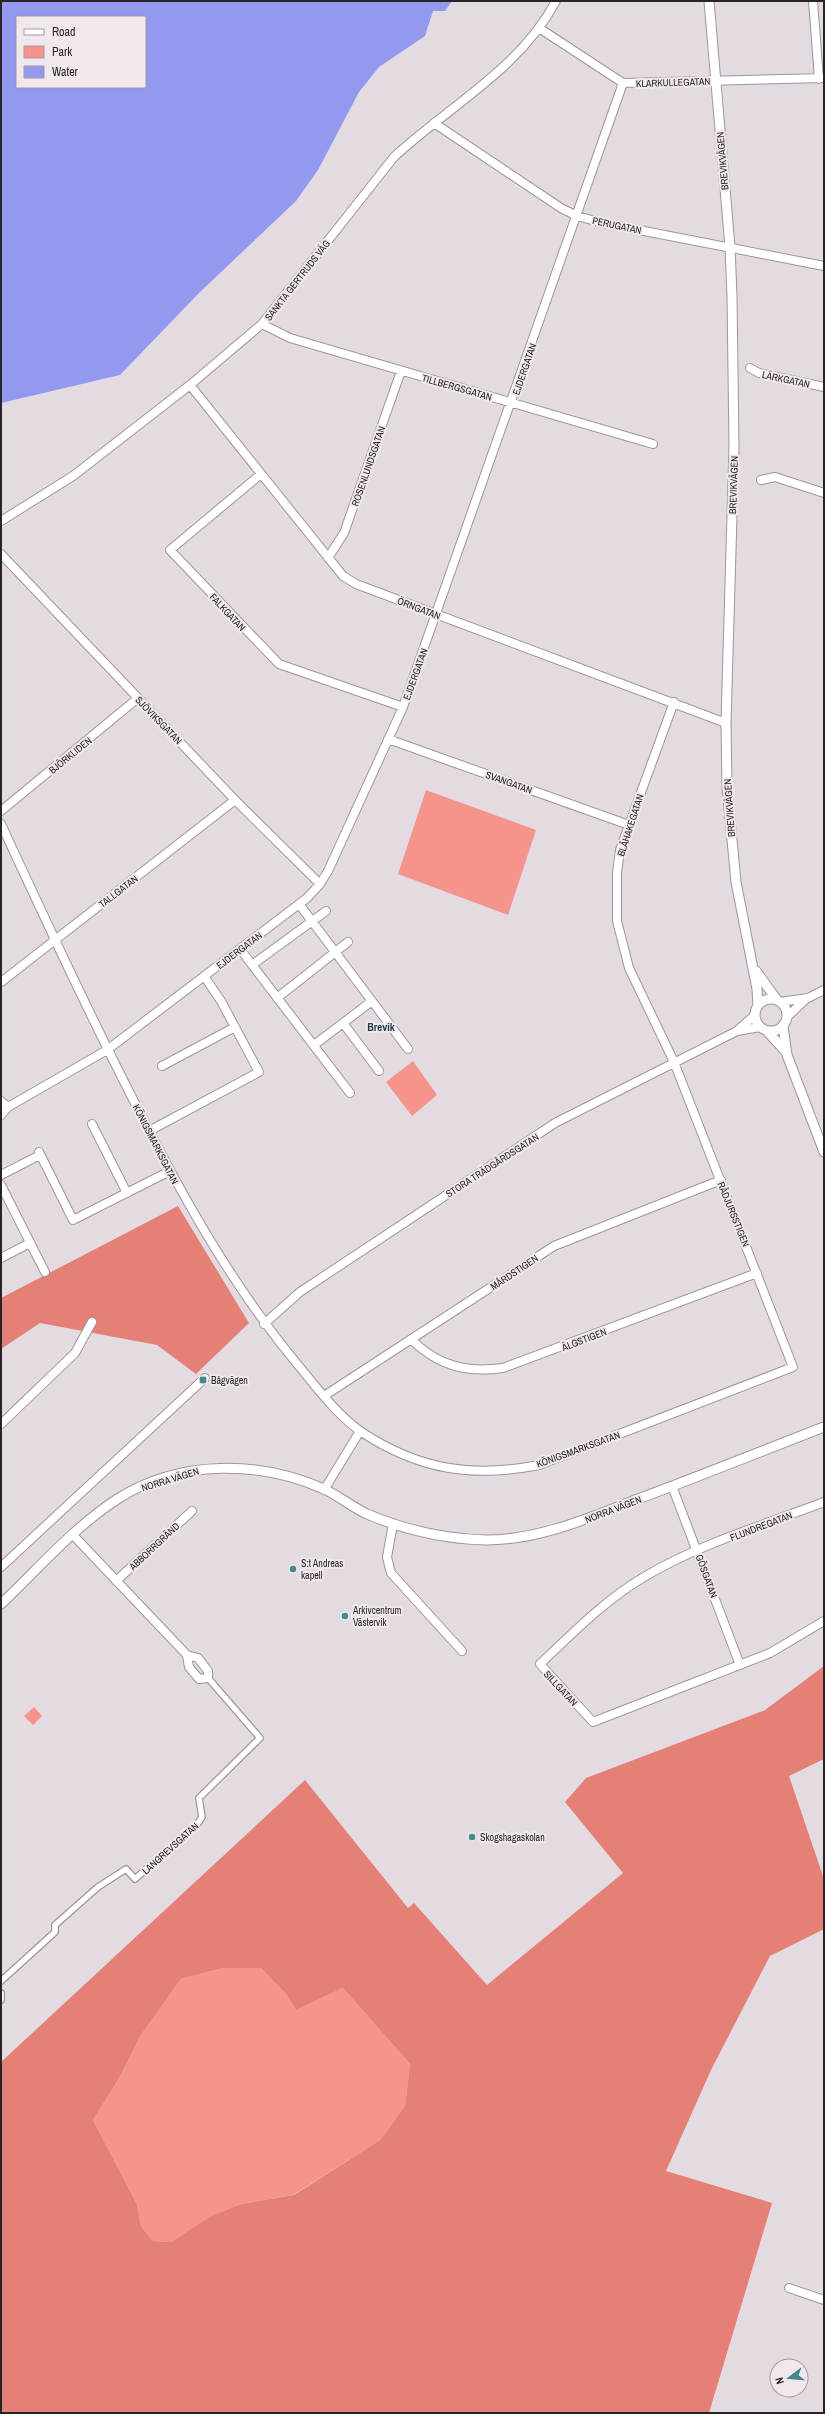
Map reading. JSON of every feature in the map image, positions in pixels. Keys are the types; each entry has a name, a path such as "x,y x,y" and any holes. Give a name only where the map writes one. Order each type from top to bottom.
{"street":[{"name":"SANKTA GERTRUDS VÄG","path":"1,521 73,476 190,385 262,324 394,157 498,72 539,28 556,1"},
{"name":"BREVIKVÄGEN","path":"709,1 730,247 734,446 726,723 727,787 730,833 736,882 753,967 757,1011"},
{"path":"813,1 821,78"},
{"name":"KLARKULLEGATAN","path":"539,28 623,83 821,78"},
{"name":"EJDERGATAN","path":"1,1115 8,1107 107,1050 299,904 320,884 403,707 512,403 623,83"},
{"name":"PERUGATAN","path":"434,123 561,208 577,216 603,223 824,266"},
{"name":"TILLBERGSGATAN","path":"262,324 290,338 653,444"},
{"name":"LÄRKGATAN","path":"750,368 758,373 824,387"},
{"name":"ROSENLUNDSGATAN","path":"328,558 344,533 401,371"},
{"name":"ÖRNGATAN","path":"190,385 343,576 356,584 674,702 726,723"},
{"name":"FALKGATAN","path":"261,474 170,550 280,664 403,707"},
{"path":"761,480 775,477 824,493"},
{"name":"SJÖVIKSGATAN","path":"1,554 235,800 320,884"},
{"name":"BJÖRKLIDEN","path":"1,811 138,698"},
{"name":"BLÅHAKEGATAN","path":"674,702 620,850 616,873 617,921 621,943 629,968 674,1062"},
{"name":"SVANGATAN","path":"388,739 629,825"},
{"name":"TALLGATAN","path":"1,982 235,800"},
{"name":"KÖNIGSMARKSGATAN","path":"1,824 107,1050 184,1198 264,1324 324,1396 360,1431 387,1447 434,1466 484,1472 509,1471 539,1465 793,1367"},
{"path":"299,904 408,1049"},
{"path":"252,965 326,911"},
{"path":"277,998 348,942"},
{"path":"240,949 350,1093"},
{"name":"BREVIKVÄGEN","path":"753,967 778,1001"},
{"path":"149,1131 259,1072 235,1027 204,976"},
{"path":"764,1029 776,1030 808,998 824,990"},
{"path":"788,1055 764,1029 757,1011 766,1000 778,1001 808,998"},
{"path":"314,1045 372,1001"},
{"path":"778,1001 784,1006 788,1055 824,1152"},
{"name":"STORA TRÄDGÅRDSGATAN","path":"264,1324 300,1292 555,1123 737,1031 757,1011"},
{"path":"343,1023 379,1071"},
{"path":"162,1066 235,1027"},
{"name":"STORA TRÄDGÅRDSGATAN","path":"737,1031 764,1029"},
{"name":"RÅDJURSSTIGEN","path":"674,1062 793,1367"},
{"path":"1,1101 8,1107"},
{"path":"92,1124 127,1193"},
{"path":"1,1175 39,1153 73,1220 170,1171"},
{"name":"MÅRDSTIGEN","path":"324,1396 554,1246 721,1180"},
{"path":"1,1185 45,1272"},
{"path":"1,1258 30,1242"},
{"name":"ÄLGSTIGEN","path":"412,1340 425,1353 452,1366 486,1370 503,1368 757,1273"},
{"path":"1,1424 75,1353 92,1322"},
{"path":"1,1567 205,1378"},
{"name":"NORRA VÄGEN","path":"1,1604 73,1535 115,1501 141,1487 183,1473 206,1469 253,1469 276,1473 324,1490 366,1513 393,1524 435,1535 461,1539 515,1537 566,1526 824,1427"},
{"path":"324,1490 360,1431"},
{"name":"GÖSGATAN","path":"672,1486 740,1665"},
{"name":"FLUNDREGATAN","path":"697,1551 824,1502"},
{"name":"ABBORRGRÄND","path":"116,1581 192,1511"},
{"path":"393,1524 387,1557 391,1573 462,1651"},
{"path":"73,1535 187,1656 198,1658 208,1671 208,1678 200,1679 188,1667 187,1656"},
{"name":"SILLGATAN","path":"697,1551 660,1568 620,1592 596,1611 540,1664 593,1722 740,1665"},
{"path":"740,1665 770,1654 824,1621"},
{"name":"LANGREVSGATAN","path":"1,1981 55,1932 55,1925 98,1887 126,1869 135,1879 198,1823 202,1817 199,1798 260,1738 208,1678"},
{"path":"1,1993 1,2000"},
{"path":"789,2288 824,2300"}],"green space":[{"path":"426,790 536,830 508,915 398,874"},
{"path":"413,1061 437,1095 412,1116 386,1082"},
{"path":"34,1707 42,1716 33,1725 24,1716"},
{"path":"223,1968 261,1968 286,1994 296,2010 343,1988 410,2064 405,2106 380,2140 293,2195 241,2204 210,2218 171,2242 153,2241 141,2226 137,2204 93,2120 118,2080 141,2035 181,1979"}],"shaded area":[{"path":"178,1206 249,1323 196,1374 157,1345 40,1323 1,1349 1,1298"},
{"path":"824,1666 824,1759 789,1776 824,1879 824,1929 770,1956 711,2070 666,2171 772,2203 709,2413 1,2413 1,2062 305,1780 408,1908 414,1903 487,1985 623,1873 565,1802 586,1778 765,1710","holes":["223,1968 261,1968 286,1994 296,2010 343,1988 410,2064 405,2106 380,2140 294,2195 241,2204 210,2217 171,2242 153,2241 141,2226 137,2204 93,2120 118,2080 141,2035 181,1979"]}],"water":[{"path":"1,1 452,1 445,11 433,11 425,36 379,67 359,92 318,170 296,201 199,293 120,375 1,403"}],"place":[{"name":"Bågvägen","path":"203,1380"},
{"name":"S:t Andreas kapell","path":"293,1569"},
{"name":"Arkivcentrum Västervik","path":"345,1616"},
{"name":"Skogshagaskolan","path":"472,1837"}],"district":[{"name":"Brevik","path":"381,1027"}]}
